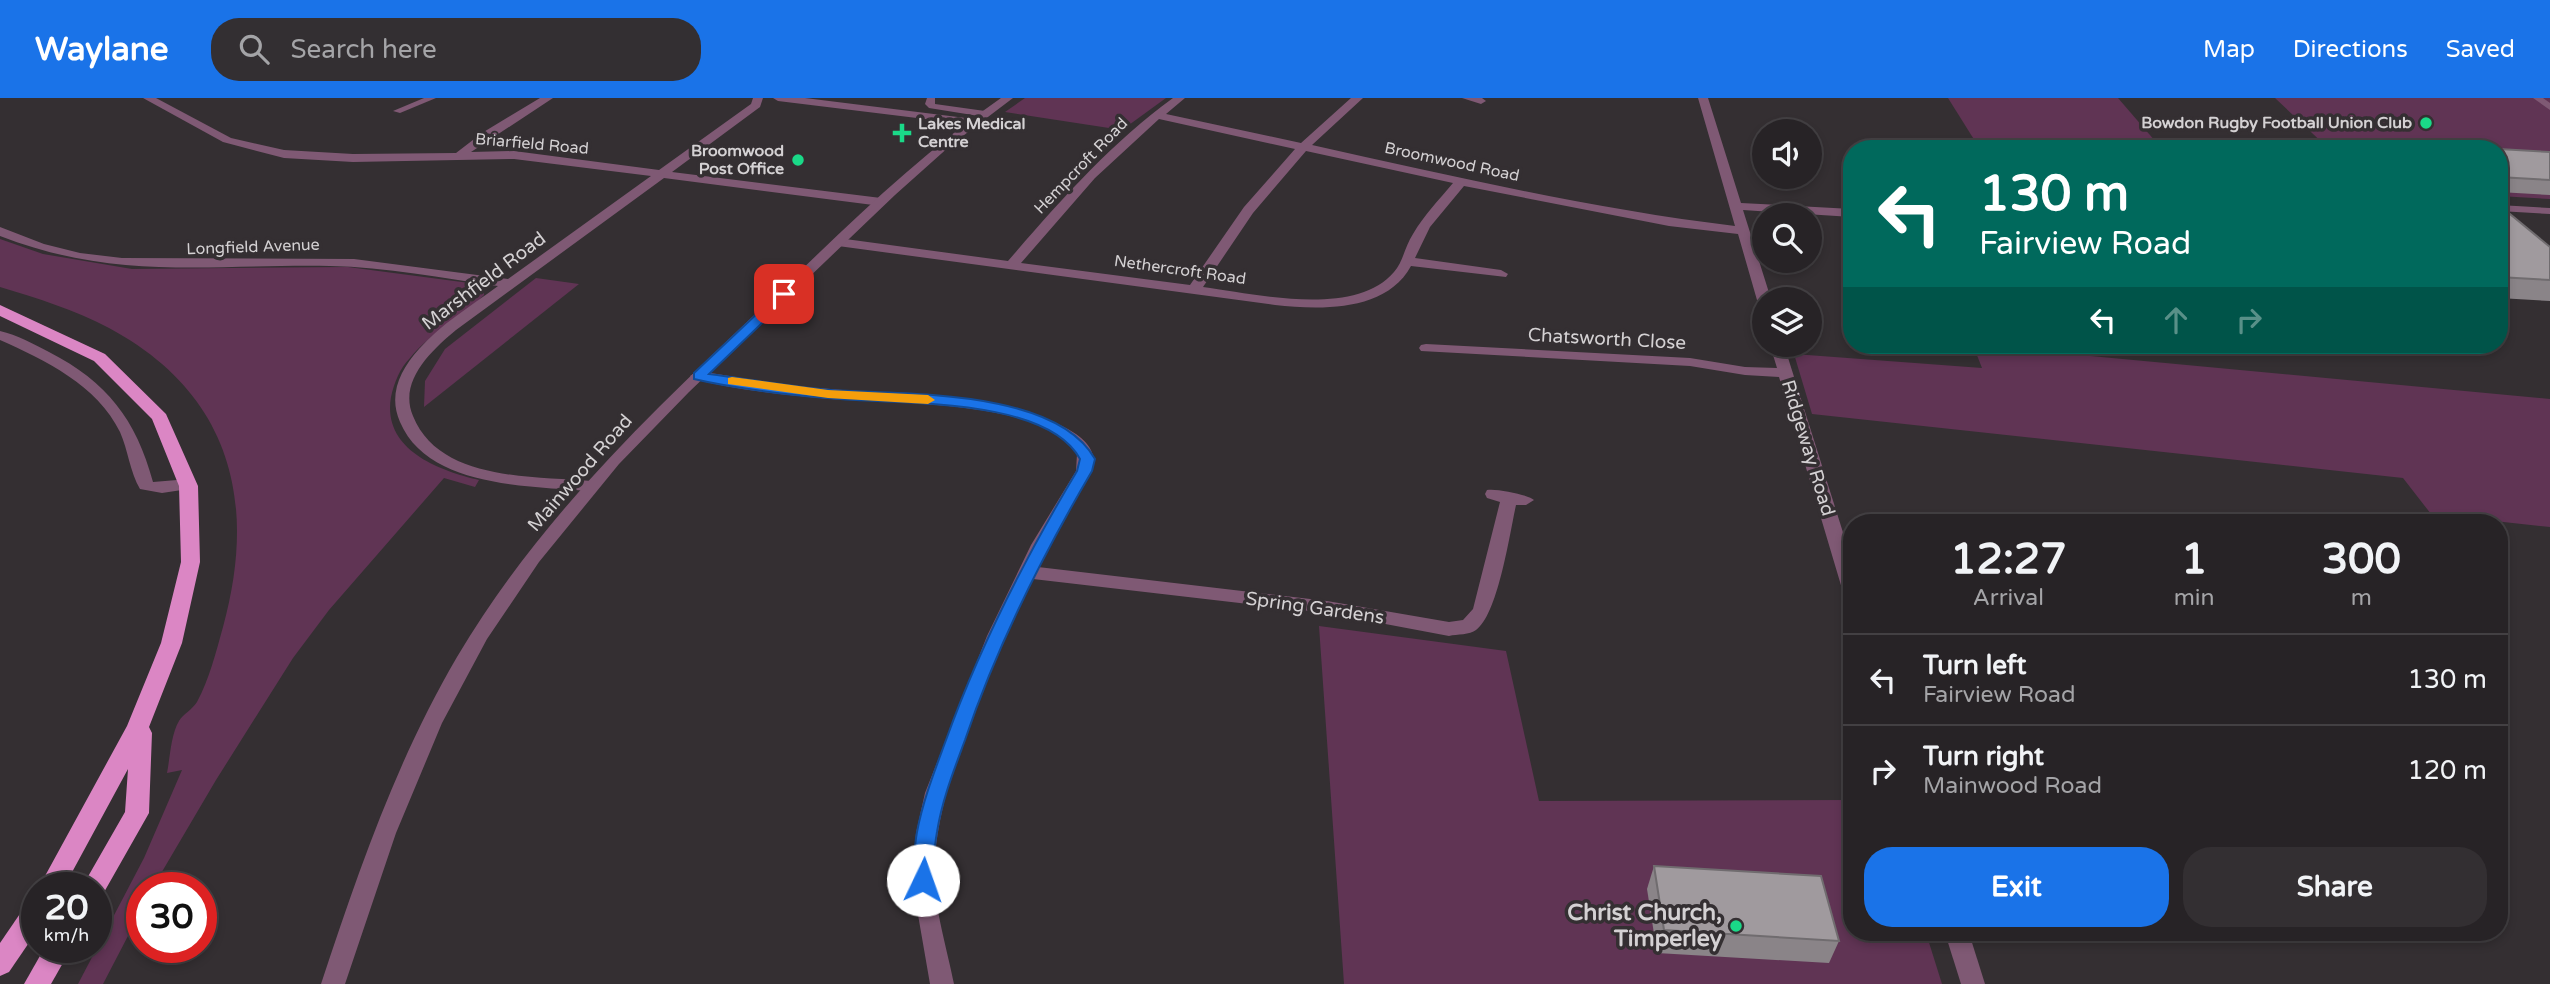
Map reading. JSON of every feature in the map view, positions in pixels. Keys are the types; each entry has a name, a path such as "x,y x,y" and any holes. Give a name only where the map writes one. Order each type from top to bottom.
{"highway":[{"path":"0,310 77,343 118,370 136,386 166,422 179,449 189,484 192,539 185,594 164,667 121,766 60,872"},
{"path":"103,872 137,813 142,722"},
{"path":"0,964 21,933"},
{"path":"37,984 49,963"}],"street":[{"name":"Briarfield Road","path":"148,98 227,140 266,151 353,158 461,154 526,156 881,202"},
{"path":"461,154 486,135 548,98"},
{"name":"Marshfield Road","path":"591,486 501,477 459,467 422,447 415,440 406,424 401,398 404,385 418,359 439,337 756,105 758,98"},
{"path":"778,98 979,118"},
{"name":"Mainwood Road","path":"333,984 381,841 450,688 501,605 591,486 698,376 925,161 1008,98"},
{"name":"Hempcroft Road","path":"1012,265 1100,165 1156,115 1180,98"},
{"path":"1194,290 1249,206 1304,145 1358,98"},
{"path":"1467,98 1483,102"},
{"path":"1703,98 1760,287"},
{"name":"Broomwood Road","path":"1156,115 1461,181 1669,222 1744,231"},
{"name":"Nethercroft Road","path":"838,242 1290,303 1335,302 1366,295 1386,286 1399,276 1419,234 1461,181"},
{"path":"1735,206 1843,212"},
{"name":"Longfield Avenue","path":"0,231 70,254 139,265 192,267 282,262 354,263 402,267 510,284"},
{"path":"1407,261 1504,274"},
{"path":"0,334 71,371 104,400 131,437 146,485 168,488 189,484"},
{"name":"Chatsworth Close","path":"1426,348 1690,362 1745,371 1786,373"},
{"name":"Ridgeway Road","path":"1781,357 1843,562"},
{"path":"698,376 828,394 978,404 1017,412 1054,427 1086,452 1087,464 1026,572 996,636 959,727 927,832 923,880 942,984"},
{"name":"Spring Gardens","path":"1026,572 1327,607 1433,628 1460,628 1469,626 1482,611 1509,498"},
{"path":"1960,941 1973,984"}],"lane":[{"path":"397,111 432,98"},
{"path":"931,98 929,104 932,106 979,118"},
{"path":"2537,98 2550,107"},
{"path":"2508,209 2550,211"}],"shaded area":[{"path":"1025,98 1166,98 1122,130 1005,112"},
{"path":"1948,98 2118,98 2154,140 1974,140"},
{"name":"Bowdon Rugby Football Union Club","path":"2275,98 2550,98 2550,199 2508,197 2508,140 2319,140"},
{"path":"0,239 43,254 132,269 348,267 477,284 484,288 484,295 427,340 406,362 394,386 390,415 395,430 416,454 446,470 479,480 475,487 444,478 329,610 293,658 162,872 137,872 182,770 167,773 172,739 176,726 195,705 212,666 233,580 237,536 234,494 224,454 207,418 183,384 150,354 96,322 42,300 0,287"},
{"path":"536,278 579,284 424,407 425,381 445,349"},
{"path":"1977,354 2069,354 2550,399 2550,527 2508,522 2508,514 2431,514 2403,478 1812,414 1795,357 1822,356 1982,368"},
{"path":"1319,626 1506,651 1539,801 1843,800 1843,941 1929,941 1942,984 1344,984"},
{"path":"126,892 126,940 103,984 78,984 89,963 112,963 112,919"}],"building":[{"path":"2508,150 2550,152 2550,180 2508,178"},
{"path":"2508,212 2550,247 2550,280 2508,278"},
{"path":"1654,866 1821,876 1839,941 1664,930"}],"slow traffic":[{"path":"732,381 828,394 928,400"}],"place":[{"name":"Bowdon Rugby Football Union Club","path":"2426,123"},
{"name":"Lakes Medical Centre","path":"902,133"},
{"name":"Broomwood Post Office","path":"798,160"},
{"name":"Christ Church, Timperley","path":"1736,926"}],"route":[{"path":"784,294 698,376 828,394 949,401 1004,409 1054,427 1080,445 1088,459 1084,471 1040,545 1010,604 971,694 936,793 923,855 923,880"}]}
